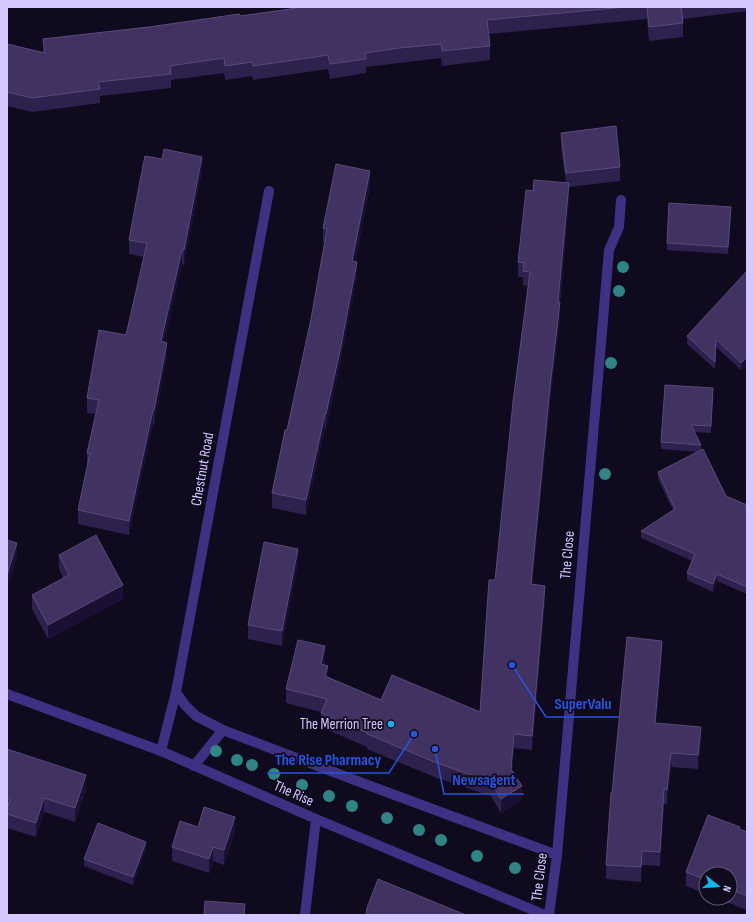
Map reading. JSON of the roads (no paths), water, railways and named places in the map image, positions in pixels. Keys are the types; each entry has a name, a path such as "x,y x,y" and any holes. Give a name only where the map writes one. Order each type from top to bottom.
{"street":[{"name":"Chestnut Road","path":"161,751 176,692 269,191"},
{"name":"The Close","path":"549,915 557,855 609,250 619,227 621,200"},
{"path":"176,692 185,705 196,716 223,730 557,855"},
{"name":"The Rise","path":"7,694 161,751 316,819 545,915"},
{"path":"194,766 223,730"},
{"path":"305,915 316,819"}],"place":[{"name":"SuperValu","path":"512,665"},
{"name":"The Merrion Tree","path":"391,724"},
{"name":"The Rise Pharmacy","path":"414,734"},
{"name":"Newsagent","path":"435,749"}]}
